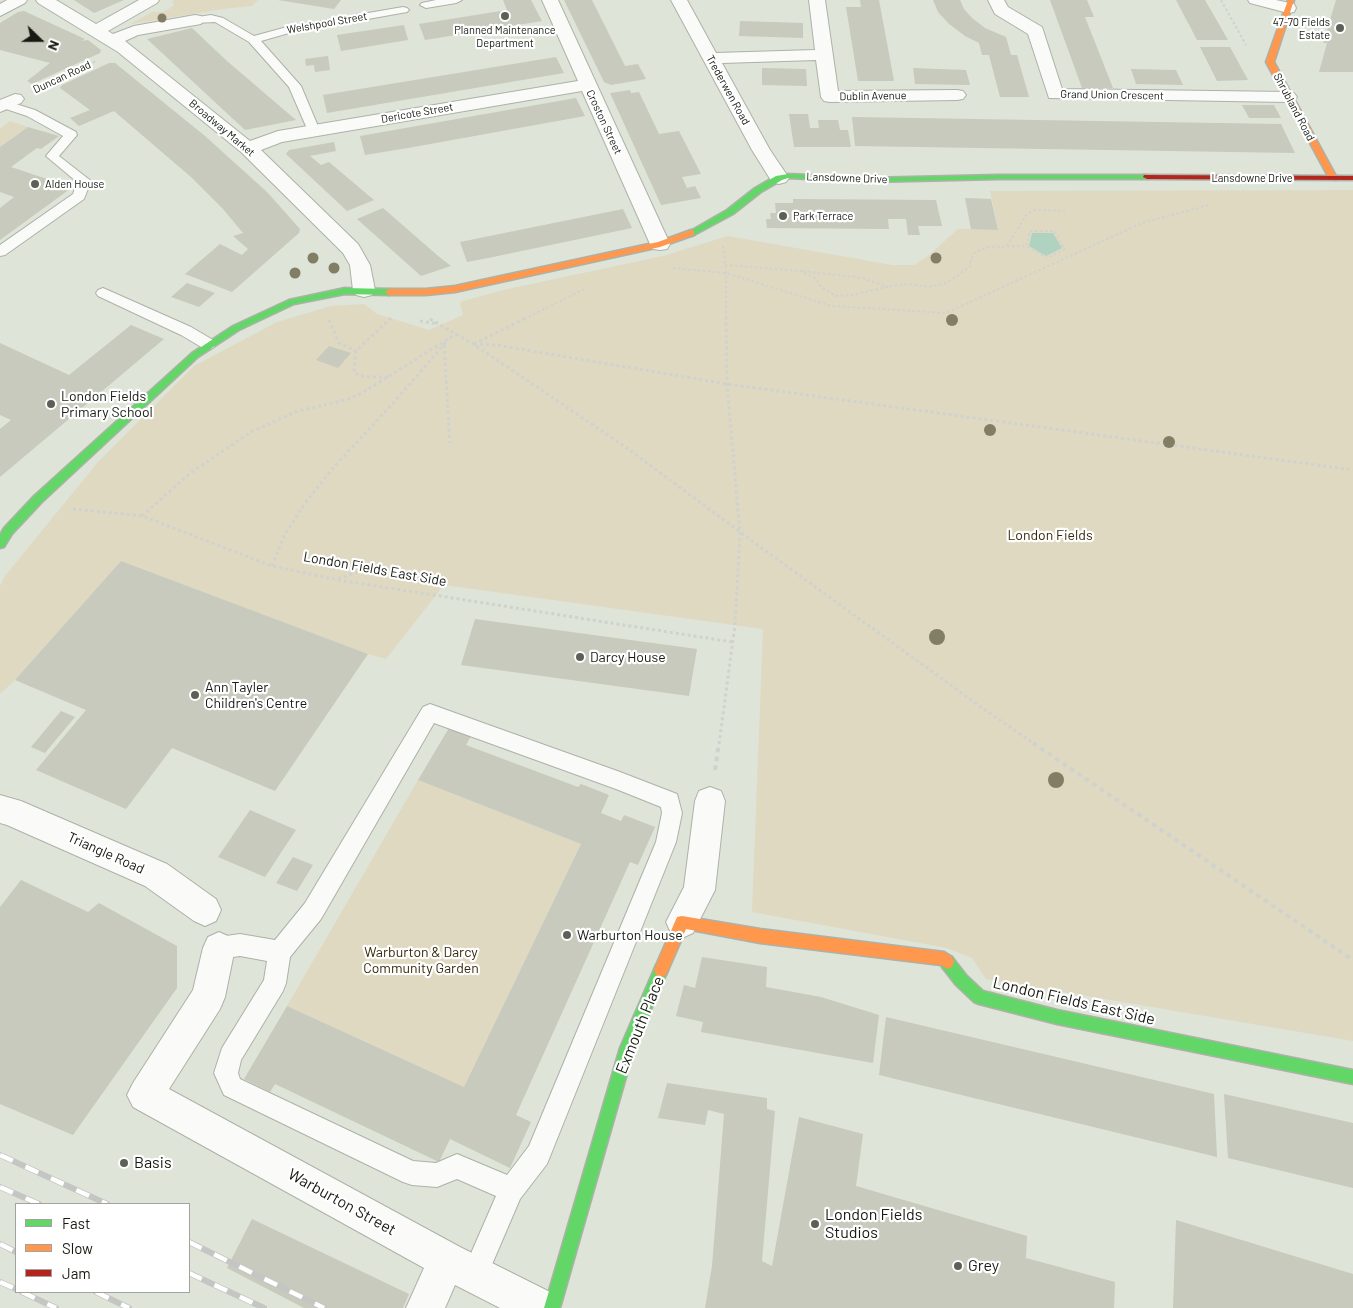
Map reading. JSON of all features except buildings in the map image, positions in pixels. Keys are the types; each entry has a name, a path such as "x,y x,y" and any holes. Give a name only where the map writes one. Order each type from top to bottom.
{"street":[{"path":"0,11 19,0"},
{"name":"Broadway Market","path":"44,0 111,39 248,148 351,249 360,265 364,290"},
{"path":"111,39 151,0"},
{"name":"Croston Street","path":"550,0 660,244"},
{"name":"Trederwen Road","path":"679,0 761,150 779,178"},
{"name":"Dublin Avenue","path":"817,0 830,97 957,95"},
{"name":"Grand Union Crescent","path":"996,0 1001,10 1036,31 1055,94 1288,96"},
{"name":"Shrubland Road","path":"1256,0 1290,4 1270,62 1333,178"},
{"path":"111,39 134,31 195,20"},
{"path":"710,58 825,55"},
{"name":"Dericote Street","path":"248,148 278,137 587,85"},
{"name":"Lansdowne Drive","path":"0,544 8,531 38,499 176,371 208,344 236,328 292,302 344,291 426,292 455,288 660,244 699,230 730,212 758,190 779,178 800,176 869,180 998,177 1353,178"},
{"name":"Exmouth Place","path":"552,1308 627,1048 698,890 710,801"},
{"name":"Triangle Road","path":"0,809 10,811 156,875 205,910"},
{"name":"London Fields East Side","path":"682,922 760,936 944,959 961,980 979,996 1057,1017 1353,1077"},
{"name":"Warburton Street","path":"219,948 208,997 145,1095 540,1308"},
{"path":"425,1308 461,1267"}],"lane":[{"path":"426,5 456,0"},
{"name":"Welshpool Street","path":"253,40 286,30 403,10"},
{"path":"195,20 211,18 219,20 253,40 295,86 314,131"},
{"path":"0,252 80,196 84,181 52,156 71,135 5,103"},
{"path":"103,293 208,344"},
{"path":"461,1267 511,1190 538,1155 663,851 672,813 670,801 620,781 430,713 313,911 279,952 275,983 230,1056 226,1072 232,1087 412,1173 437,1175 457,1166 511,1190"},
{"path":"219,948 240,945 279,952"}],"path":[{"path":"1221,0 1247,48"},
{"name":"Duncan Road","path":"5,103 88,66 111,39"},
{"path":"672,268 726,273 832,306 946,313 1142,223 1214,204"},
{"path":"1006,247 1027,214 1035,210 1065,212"},
{"path":"801,271 815,278 822,288 836,296 852,295 908,284 929,287 946,283 970,267 971,259 975,252 988,247 1026,246 1047,258 1065,249 1054,231 1030,231 1026,246"},
{"path":"710,801 735,625 740,533 727,384 726,265 722,242"},
{"path":"726,265 863,278 888,287"},
{"path":"473,344 592,285"},
{"path":"326,313 339,343 356,351"},
{"path":"388,377 366,377 354,372 356,351 396,314"},
{"path":"441,325 473,344 620,443 740,533 985,710 1353,960"},
{"path":"142,516 189,474 251,432 295,412 349,399 456,334"},
{"path":"272,566 284,536 306,502 333,468 396,400 448,339"},
{"path":"473,344 507,347 727,384 1353,470"},
{"path":"444,345 450,443"},
{"name":"London Fields East Side","path":"66,508 142,516 272,566 338,580 732,642"},
{"path":"338,580 383,562"}],"green space":[{"path":"175,0 258,0 252,6 130,24 152,12 163,12 172,7 174,3 171,2"},
{"path":"10,121 28,127 0,147 0,129"},
{"name":"London Fields","path":"1353,190 1353,1041 986,979 972,958 947,948 752,912 763,629 444,585 386,659 368,654 121,561 15,680 0,694 0,586 5,576 98,462 194,366 277,322 331,306 364,304 377,314 429,330 463,315 460,302 503,290 663,256 728,236 892,265 914,265 928,256 958,229 998,229 990,191"},
{"name":"Warburton & Darcy Community Garden","path":"418,780 581,844 464,1087 287,1006"}],"shaded area":[{"path":"1032,233 1053,233 1062,248 1046,256 1029,246"}],"railway":[{"path":"0,1155 105,1203"},
{"path":"0,1187 37,1203"},
{"path":"190,1242 324,1308"},
{"path":"0,1244 15,1252"},
{"path":"190,1273 264,1308"},
{"path":"0,1282 15,1289"},
{"path":"24,1293 56,1308"},
{"path":"98,1293 129,1308"}],"traffic: fast":[{"path":"691,233 730,212 758,190 779,178 788,176 869,180 998,177 1147,177"},
{"path":"0,544 8,531 38,499 195,355 236,328 292,302 345,291 389,292"},
{"path":"947,962 961,980 979,997 1057,1017 1353,1077"},
{"path":"552,1308 627,1048 661,970"}],"traffic: slow":[{"path":"1291,0 1270,62 1333,178"},
{"path":"389,292 426,292 455,289 660,244 691,233"},
{"path":"661,970 682,922 760,936 944,959 947,962"}],"traffic: jam":[{"path":"1147,177 1353,178"}],"place":[{"name":"Planned Maintenance Department","path":"505,16"},
{"name":"47-70 Fields Estate","path":"1340,28"},
{"name":"Alden House","path":"35,184"},
{"name":"Park Terrace","path":"783,216"},
{"name":"London Fields Primary School","path":"51,404"},
{"name":"Darcy House","path":"580,657"},
{"name":"Ann Tayler Children's Centre","path":"195,695"},
{"name":"Warburton House","path":"567,935"},
{"name":"Basis","path":"124,1163"},
{"name":"London Fields Studios","path":"815,1224"},
{"name":"Grey","path":"958,1266"}]}
